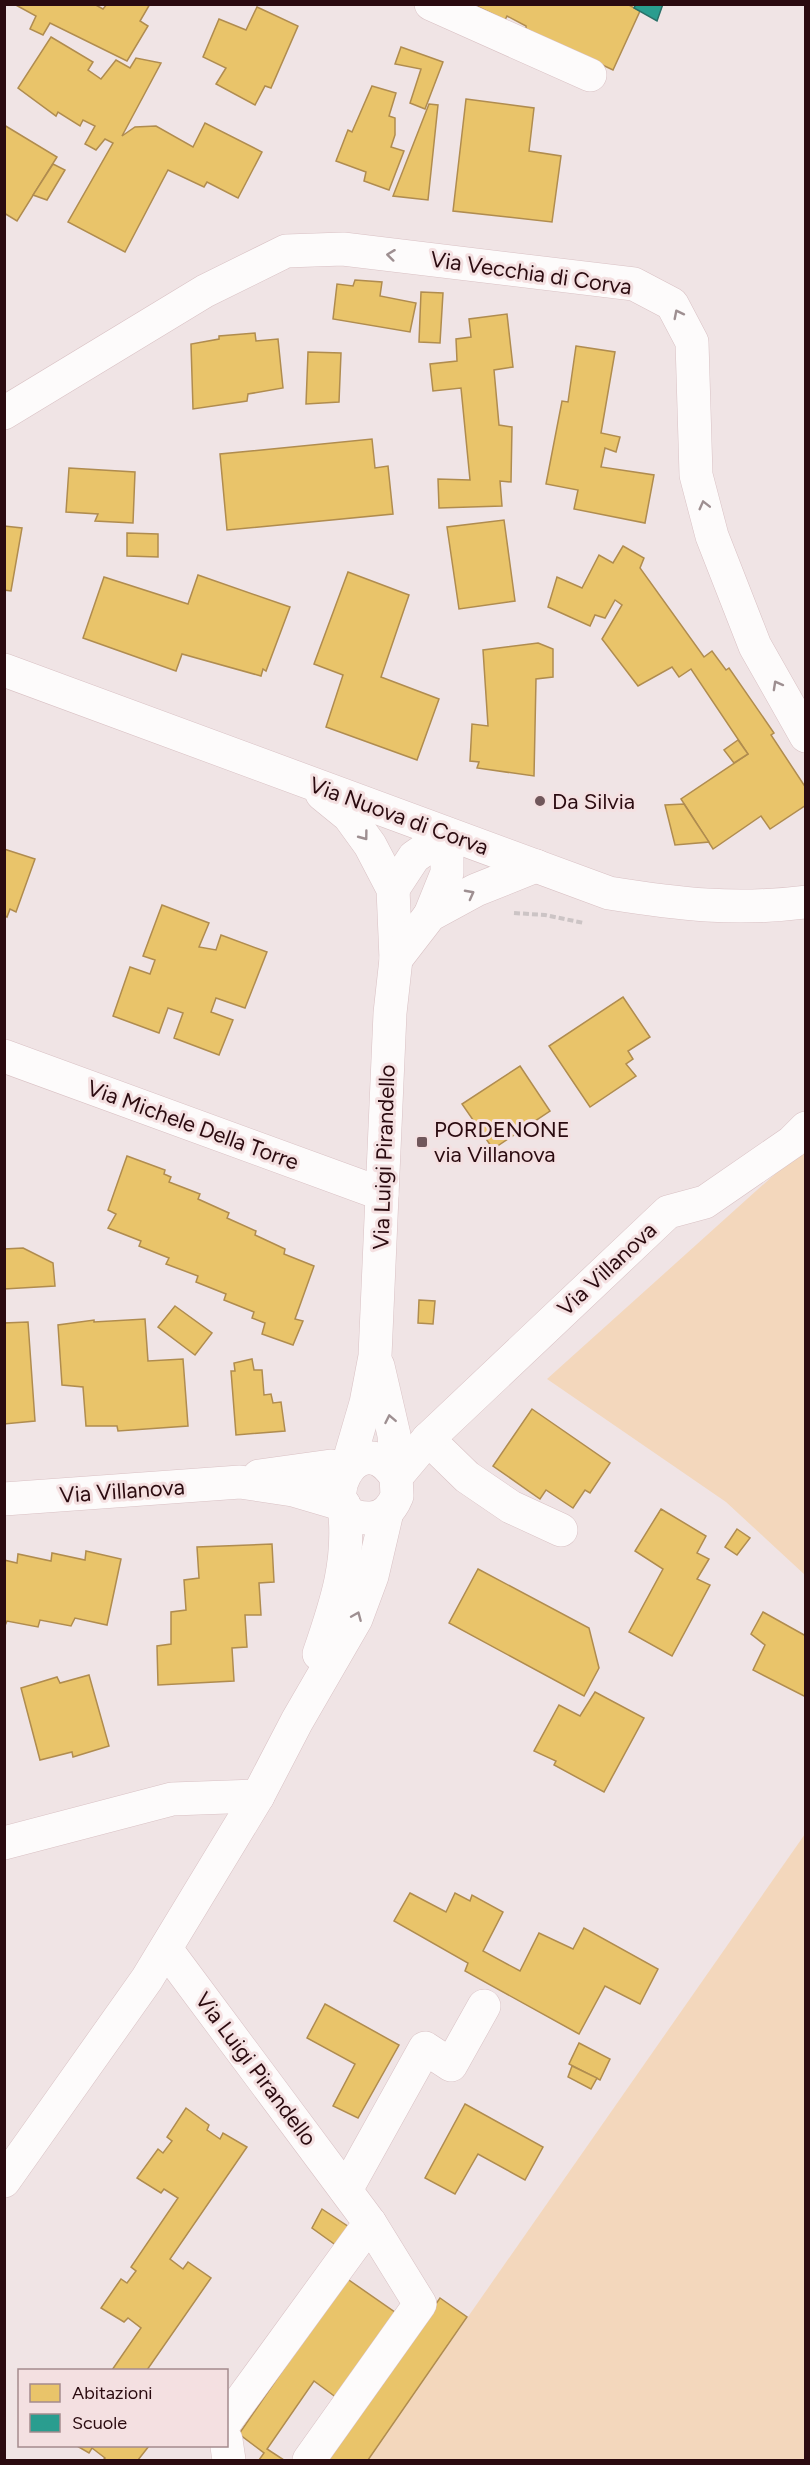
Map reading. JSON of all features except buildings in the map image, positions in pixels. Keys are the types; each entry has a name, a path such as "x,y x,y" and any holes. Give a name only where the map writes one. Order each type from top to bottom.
{"street":[{"path":"431,4 590,75"},
{"name":"Via Vecchia di Corva","path":"4,413 206,291 286,251 343,249 634,284 672,304 692,342 696,475 712,536 755,646 806,736"},
{"name":"Via Nuova di Corva","path":"4,670 609,893 689,906 771,906 806,902"},
{"name":"Via Luigi Pirandello","path":"297,1721 336,1604 341,1582 347,1545 344,1505 339,1486 347,1468 366,1403 375,1356 390,1013 396,959 393,889 370,845 349,816 306,782"},
{"path":"393,889 414,857 447,834"},
{"path":"396,959 430,915 447,873 447,834"},
{"path":"430,915 476,890 536,867"},
{"name":"Via Michele Della Torre","path":"4,1056 382,1194"},
{"name":"Via Villanova","path":"396,1477 428,1439 668,1212 705,1202 792,1142 806,1128"},
{"name":"Via Luigi Pirandello","path":"4,2181 166,1949 258,1796 297,1721 356,1619 375,1566 387,1512 398,1496 394,1435 375,1356"},
{"path":"428,1439 467,1477 511,1507 561,1530"},
{"path":"347,1468 364,1459 374,1460 391,1469 396,1477"},
{"name":"Via Villanova","path":"4,1499 240,1482 265,1475 331,1466 347,1468"},
{"name":"Via Villanova","path":"240,1482 293,1490 344,1505"},
{"path":"344,1505 359,1517 379,1517 387,1512"},
{"path":"4,1844 172,1799 258,1796"},
{"name":"Via Luigi Pirandello","path":"166,1949 370,2223 420,2304 309,2460"},
{"path":"346,2190 425,2048 451,2065 484,2006"},
{"path":"228,2418 370,2223"}],"shaded area":[{"path":"805,1147 805,1575 726,1502 547,1379"},
{"path":"805,1834 805,2460 368,2460"}],"place":[{"name":"Da Silvia","path":"540,801"},
{"name":"PORDENONE via Villanova","path":"422,1142"}]}
